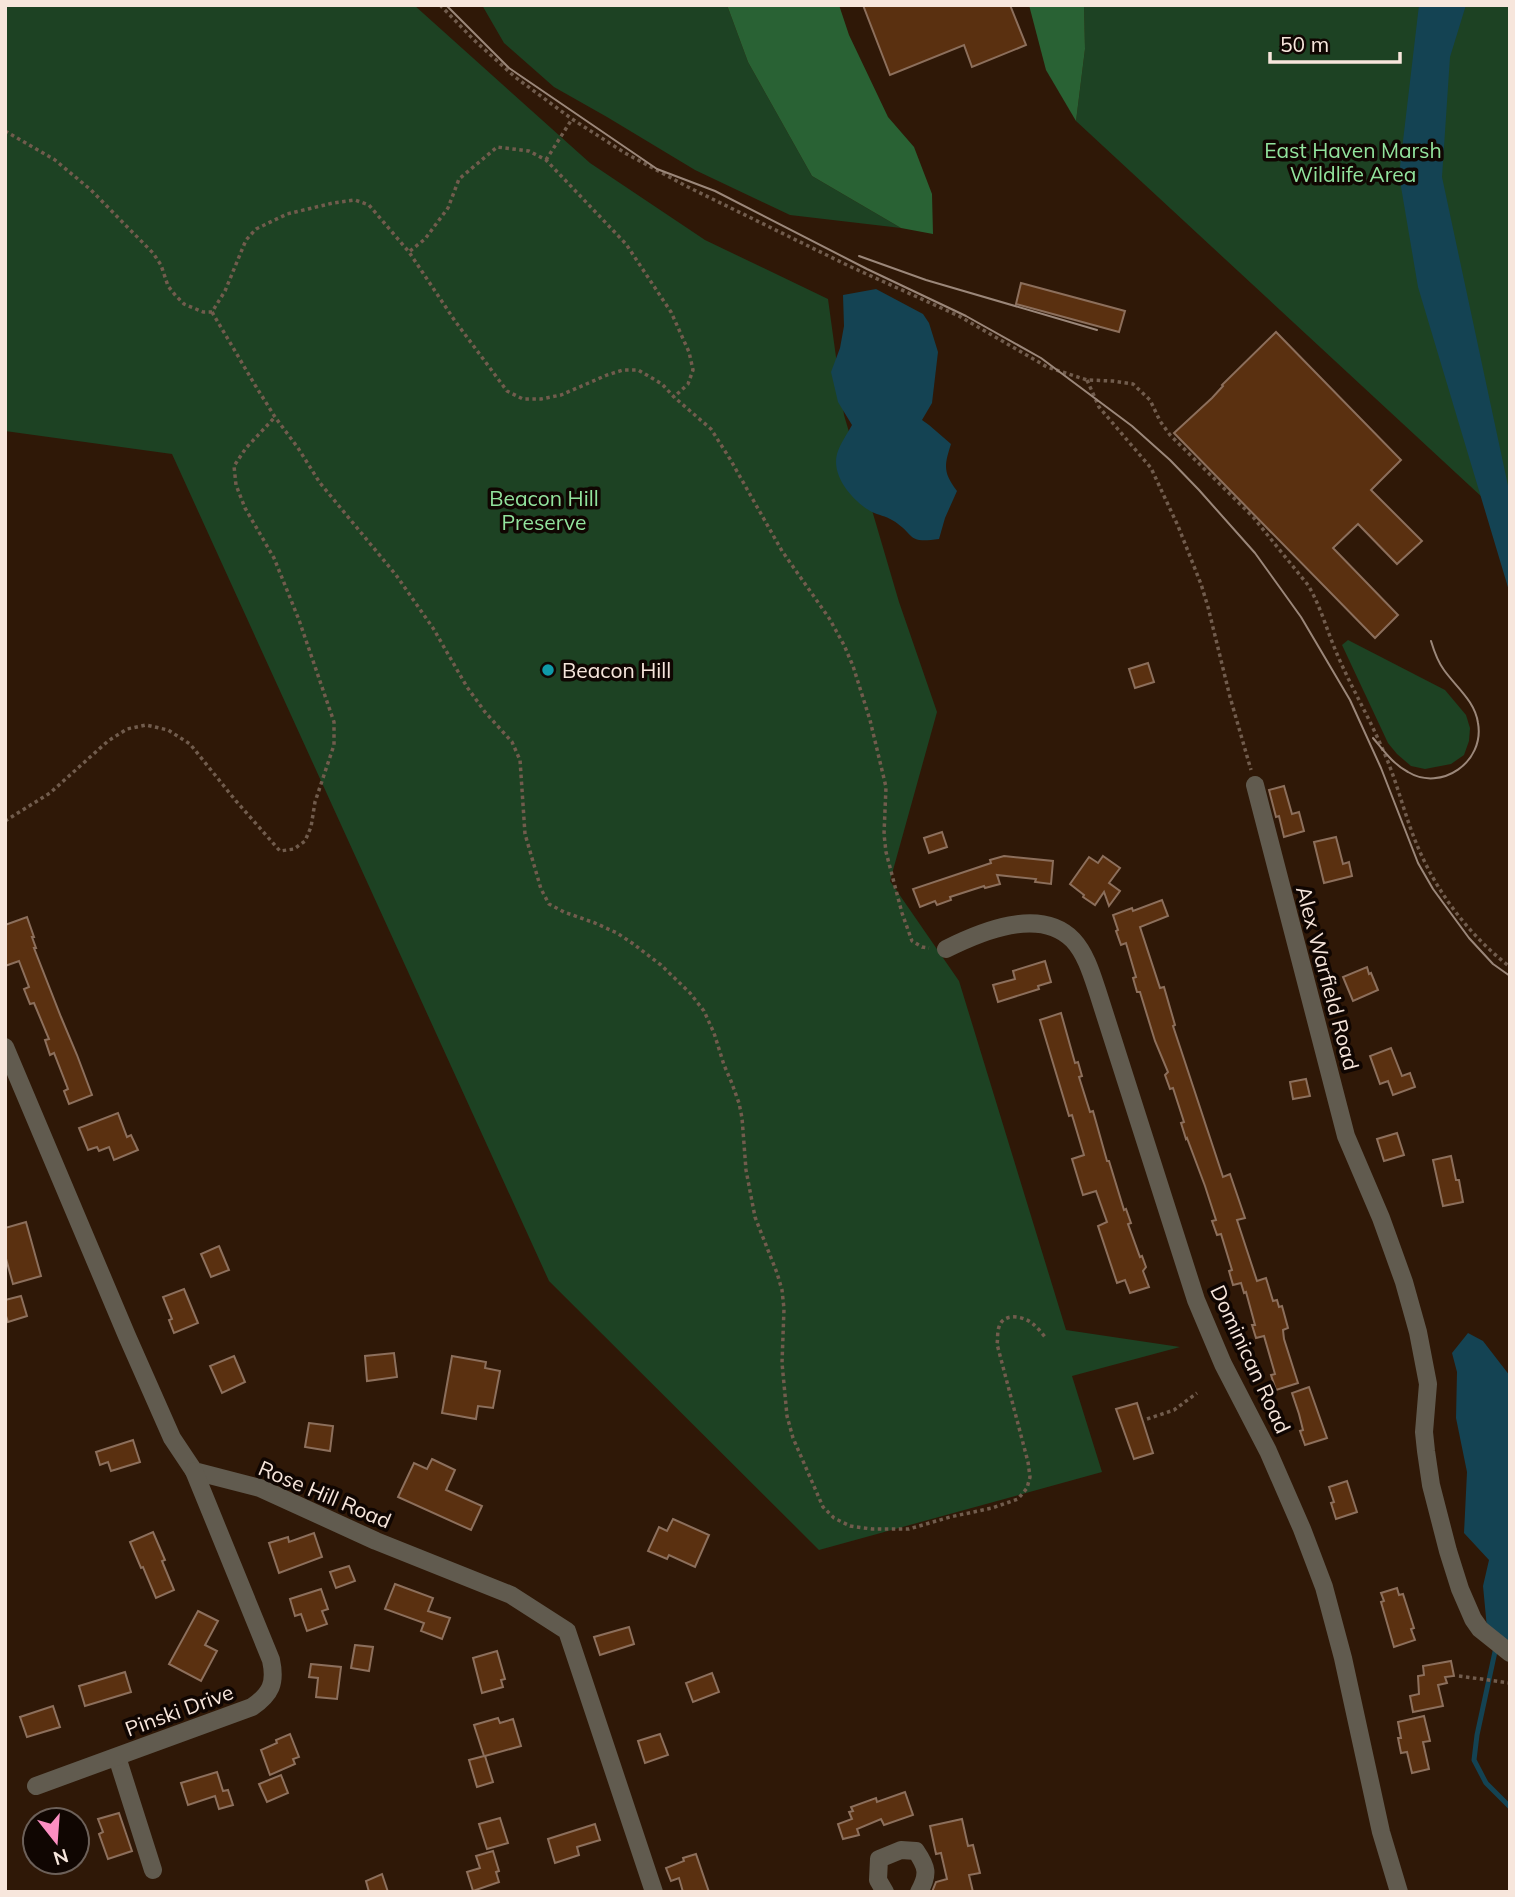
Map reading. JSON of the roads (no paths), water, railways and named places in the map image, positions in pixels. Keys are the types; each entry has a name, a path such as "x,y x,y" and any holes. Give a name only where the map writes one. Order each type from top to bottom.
{"street":[{"name":"Alex Warfield Road","path":"1255,785 1346,1136 1367,1183 1404,1282 1418,1332 1428,1384 1424,1432 1431,1485 1448,1551 1467,1607 1480,1629 1510,1653"},
{"name":"Dominican Road","path":"946,949 967,938 998,928 1036,924 1050,927 1068,936 1082,953 1098,993 1196,1300 1223,1364 1268,1451 1324,1587 1343,1658 1381,1832 1399,1892"},
{"path":"5,1047 172,1438 194,1471"},
{"name":"Pinski Drive","path":"36,1786 252,1707 270,1690 273,1682 271,1660 194,1471"},
{"name":"Rose Hill Road","path":"194,1471 260,1488 376,1541 511,1595 567,1631 652,1891"},
{"path":"117,1757 153,1870"},
{"path":"885,1892 878,1880 879,1858 901,1850 916,1850 925,1864 925,1881 919,1892"}],"water":[{"path":"1419,5 1466,5 1450,57 1442,177 1510,495 1510,594 1418,287 1399,175"},
{"path":"876,289 923,314 929,323 938,352 932,403 922,420 951,444 946,469 957,491 939,539 916,539 892,520 865,508 851,495 837,471 837,454 852,425 838,402 831,372 840,348 844,326 843,295"},
{"path":"1468,1333 1483,1341 1510,1376 1510,1644 1487,1628 1483,1586 1489,1560 1464,1533 1467,1472 1456,1418 1457,1372 1452,1353"}],"waterway":[{"path":"1496,1647 1474,1760 1486,1783 1510,1807"}],"tram line":[{"path":"446,5 509,68 657,169 715,191 966,316 1041,358 1132,426 1170,460 1255,553 1301,617 1350,700 1381,768 1418,863 1433,889 1469,938 1493,964 1510,976"},
{"path":"859,256 926,280 1097,330"},
{"path":"1373,738 1398,765 1421,777 1446,776 1458,770 1475,750 1478,737 1476,715 1469,701 1442,667 1431,641"}],"place":[{"name":"Beacon Hill","path":"548,670"}],"park label":[{"name":"East Haven Marsh Wildlife Area","path":"1353,162"},
{"name":"Beacon Hill Preserve","path":"544,510"}]}
